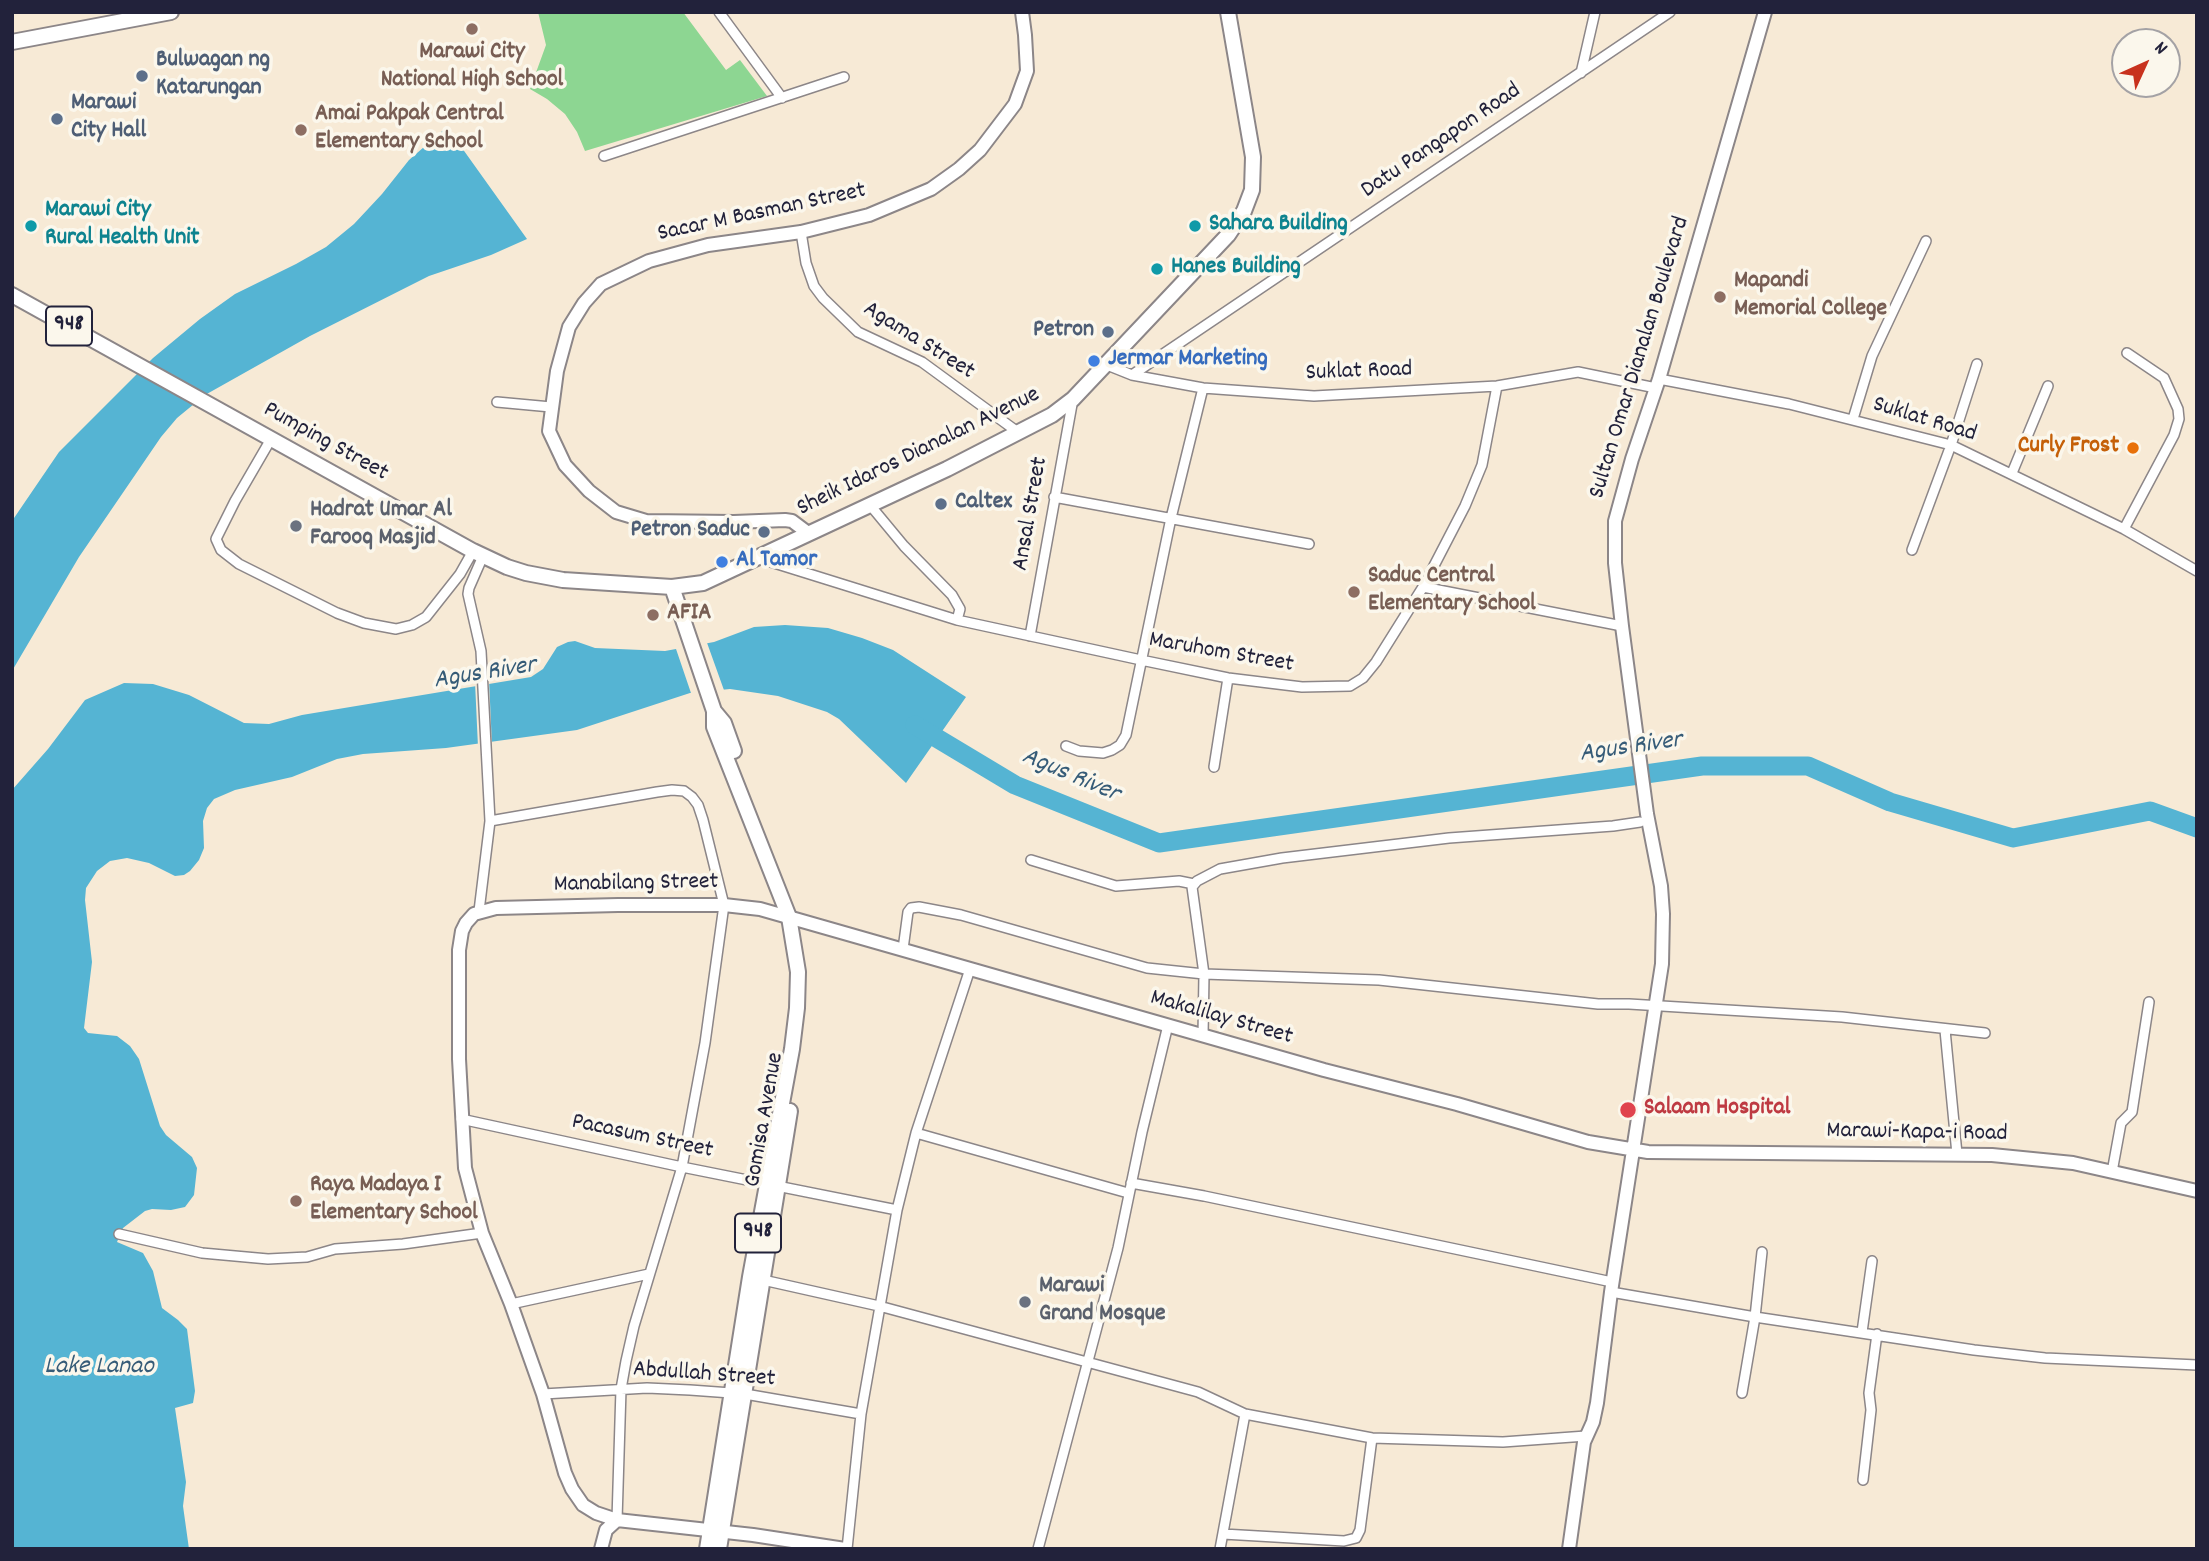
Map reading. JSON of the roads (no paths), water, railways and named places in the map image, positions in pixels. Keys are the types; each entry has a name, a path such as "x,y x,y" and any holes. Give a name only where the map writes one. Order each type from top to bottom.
{"main road":[{"path":"12,42 112,18 171,12"},
{"name":"Sacar M Basman Street","path":"808,533 792,521 785,520 646,521 616,512 589,491 565,465 550,431 557,371 569,327 584,303 601,284 649,261 708,245 801,232 869,215 931,189 980,150 1015,104 1027,71 1022,12"},
{"name":"Sheik Idaros Dianalan Avenue","path":"672,587 703,583 1019,432 1052,415 1073,399 1107,365 1228,235 1244,211 1252,190 1253,157 1228,12"},
{"name":"Sultan Omar Dianalan Boulevard","path":"1569,1549 1580,1464 1597,1403 1611,1287 1662,964 1661,886 1644,818 1615,563 1615,521 1765,12"},
{"name":"Pumping Street","path":"12,295 478,554 508,567 546,578 672,587"},
{"name":"Gomisa Avenue","path":"672,587 713,707 724,723 793,918 806,971 801,1049 772,1185 716,1531 707,1549"},
{"name":"Manabilang Street","path":"477,913 496,908 724,905 760,909 793,918"},
{"path":"477,913 466,923 459,950 457,1019 465,1168 482,1233 512,1304 572,1489 583,1505 617,1520 846,1549"},
{"name":"Makalilay Street","path":"793,918 1203,1036 1588,1142 1634,1151"},
{"name":"Marawi-Kapa-i Road","path":"1634,1151 1957,1154 2032,1158 2073,1163 2197,1191"},
{"name":"Gomisa Avenue","path":"738,1394 763,1280 772,1185"},
{"path":"601,1549 606,1530 617,1520"},
{"name":"Gomisa Avenue","path":"716,1531 719,1549"}],"street":[{"path":"719,12 782,98"},
{"path":"1581,73 1595,12"},
{"name":"Datu Pangapon Road","path":"1132,375 1670,12"},
{"path":"604,156 844,77"},
{"name":"Agama Street","path":"801,232 806,263 814,286 858,332 922,362 1019,432"},
{"path":"1853,419 1872,356 1926,241"},
{"path":"2124,529 2174,435 2179,419 2178,409 2164,378 2127,354"},
{"path":"1912,550 1951,445 1977,363"},
{"name":"Suklat Road","path":"1107,365 1132,375 1203,388 1314,396 1497,386 1578,372 1789,404 1951,445 2124,529 2197,571"},
{"name":"Maruhom Street","path":"758,558 957,620 1141,660 1228,678 1301,687 1350,686 1363,678 1377,662 1423,587 1465,506 1482,465 1497,386"},
{"path":"2012,473 2048,386"},
{"path":"1066,746 1079,751 1103,753 1120,745 1126,735 1171,518 1203,388"},
{"name":"Ansal Street","path":"1030,636 1073,399"},
{"path":"497,402 551,407"},
{"path":"271,439 216,539 220,550 239,564 337,613 364,623 396,629 412,625 426,617 478,554"},
{"path":"1055,497 1309,544"},
{"path":"870,505 904,546 952,595 960,609 957,620"},
{"path":"477,913 489,821 481,651 468,594 478,554"},
{"path":"1423,587 1622,626"},
{"path":"1214,768 1228,678"},
{"path":"489,821 657,792 684,791 698,805 724,905 705,1043 682,1167 629,1343 621,1389 617,1520"},
{"path":"1031,860 1116,886 1180,881 1194,884 1220,869 1282,858 1449,838 1613,827 1644,818"},
{"path":"1194,884 1192,887 1204,974 1203,1036"},
{"path":"903,949 908,912 915,907 928,908 1147,968 1204,974 1379,980 1598,1004 1842,1017 1985,1033"},
{"path":"846,1549 861,1414 897,1210 916,1133 970,969"},
{"path":"2112,1171 2121,1123 2132,1112 2149,1002"},
{"path":"1038,1549 1118,1248 1168,1025"},
{"path":"1945,1030 1957,1154"},
{"name":"Pacasum Street","path":"461,1119 897,1210"},
{"path":"916,1133 1130,1188 1204,1196 1755,1317 2045,1358 2197,1365"},
{"path":"119,1234 202,1253 295,1259 335,1249 415,1243 482,1233"},
{"path":"1742,1393 1755,1317 1762,1252"},
{"path":"1862,1332 1872,1261"},
{"path":"512,1304 649,1274"},
{"path":"763,1280 879,1306 1198,1392 1245,1414 1372,1438 1503,1442 1586,1436"},
{"path":"1863,1479 1871,1410 1869,1393 1877,1334"},
{"name":"Abdullah Street","path":"543,1394 621,1389 679,1389 738,1394 861,1414"},
{"path":"1220,1549 1245,1414"},
{"path":"1223,1534 1344,1541 1356,1538 1360,1530 1372,1438"}],"water":[{"path":"447,127 527,239 491,255 429,276 310,336 205,395 177,418 161,437 79,557 12,671 12,521 59,452 153,358 200,319 235,294 326,247 354,224 409,160"},
{"name":"Lake Lanao","path":"785,625 828,628 893,650 966,697 906,783 839,719 827,712 778,696 730,689 690,693 577,730 446,748 363,754 337,759 292,777 235,790 214,799 207,808 203,821 204,848 199,860 184,875 175,876 149,863 127,858 110,861 97,871 86,888 85,900 92,962 84,1028 88,1033 117,1036 130,1046 139,1059 160,1126 166,1135 192,1157 197,1168 194,1195 185,1207 145,1211 123,1228 117,1242 143,1253 153,1271 162,1308 187,1329 195,1391 193,1403 175,1408 186,1482 183,1506 189,1549 12,1549 12,790 48,749 85,700 124,683 153,684 189,695 244,723 269,724 302,715 531,677 543,669 557,647 568,642 575,641 595,648 665,651 714,642 754,627"}],"waterway":[{"name":"Agus River","path":"915,725 1015,785 1159,843 1702,766 1808,766 1890,802 2013,838 2150,811 2197,828"}],"place":[{"name":"Marawi City National High School","path":"472,29"},
{"name":"Bulwagan ng Katarungan","path":"142,76"},
{"name":"Marawi City Hall","path":"57,119"},
{"name":"Amai Pakpak Central Elementary School","path":"301,130"},
{"name":"Marawi City Rural Health Unit","path":"31,226"},
{"name":"Sahara Building","path":"1195,226"},
{"name":"Hanes Building","path":"1157,269"},
{"name":"Mapandi Memorial College","path":"1720,297"},
{"name":"Petron","path":"1108,332"},
{"name":"Jermar Marketing","path":"1094,361"},
{"name":"Curly Frost","path":"2133,448"},
{"name":"Caltex","path":"941,504"},
{"name":"Hadrat Umar Al Farooq Masjid","path":"296,526"},
{"name":"Petron Saduc","path":"764,532"},
{"name":"Al Tamor","path":"722,562"},
{"name":"Saduc Central Elementary School","path":"1354,592"},
{"name":"AFIA","path":"653,615"},
{"name":"Salaam Hospital","path":"1628,1110"},
{"name":"Raya Madaya I Elementary School","path":"296,1201"},
{"name":"Marawi Grand Mosque","path":"1025,1302"}]}
